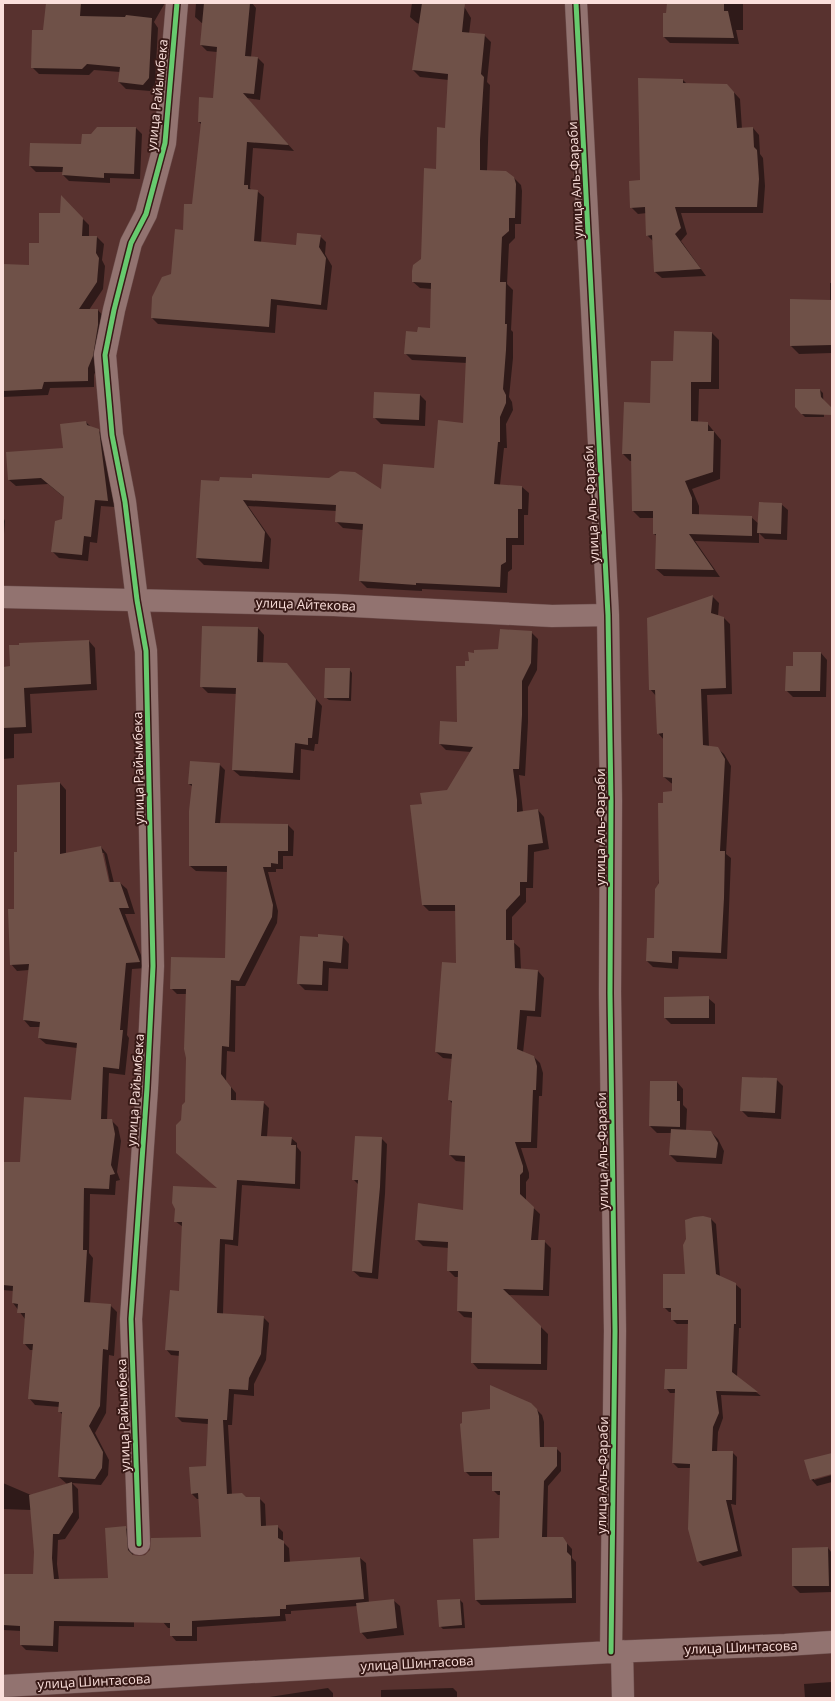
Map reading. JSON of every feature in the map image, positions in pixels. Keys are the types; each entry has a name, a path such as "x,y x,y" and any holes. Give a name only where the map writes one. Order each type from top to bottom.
{"street":[{"name":"улица Райымбека","path":"139,1544 130,1318 147,1088 153,966 146,651 137,600 125,502 112,435 105,356 114,310 131,243 146,214 165,143 177,3"},
{"name":"улица Аль-Фараби","path":"576,3 608,615 611,801 610,993 615,1331 616,1651 623,1698"},
{"name":"улица Айтекова","path":"3,597 334,604 552,616 608,615"},
{"name":"улица Шинтасова","path":"3,1686 616,1651 832,1642"}],"building":[{"path":"46,3 81,3 80,16 125,17 126,15 152,18 149,78 143,85 118,82 120,67 87,64 82,69 31,68 32,30 43,30"},
{"path":"204,3 250,3 245,56 258,57 254,94 243,93 289,145 247,142 244,185 248,185 248,189 258,190 254,241 296,245 297,233 321,235 319,247 326,258 321,305 271,299 269,327 151,318 152,297 162,277 171,274 175,229 183,230 184,204 192,204 201,122 198,122 199,97 213,98 217,47 200,45"},
{"path":"422,3 465,3 462,32 485,34 481,74 484,77 480,140 480,170 506,171 514,177 516,184 515,218 509,218 509,231 502,237 500,282 506,282 505,324 507,324 503,389 506,395 506,403 500,417 500,442 498,442 494,484 522,486 522,509 518,509 518,538 506,538 506,562 501,565 500,587 416,583 416,585 359,581 363,524 335,522 336,505 243,500 265,532 262,562 196,558 201,480 219,481 220,477 252,478 252,474 329,478 340,471 355,472 381,489 383,464 434,468 438,420 463,423 466,357 404,354 406,331 417,332 418,327 430,328 431,283 412,282 412,271 413,265 421,259 424,168 436,169 437,127 445,128 448,74 412,70"},
{"path":"667,3 724,3 724,11 728,11 734,38 663,37 663,13 666,13"},
{"path":"638,78 683,79 683,83 727,84 734,92 737,128 753,127 754,147 757,150 759,179 757,207 675,207 681,228 675,234 701,269 654,272 652,235 646,236 645,207 630,208 629,181 640,180"},
{"path":"97,127 136,127 134,174 104,173 104,178 62,175 63,167 29,166 30,143 81,144 82,134 91,134"},
{"path":"61,195 83,218 82,236 97,236 96,253 99,258 97,282 79,309 98,309 98,325 93,356 88,368 88,381 44,382 42,389 3,391 3,264 29,265 29,243 39,243 39,213 60,213"},
{"path":"790,299 832,300 832,345 790,346"},
{"path":"674,331 712,332 711,382 691,382 691,421 708,422 708,431 714,431 713,472 685,481 692,498 692,514 752,516 752,536 689,534 714,570 655,569 656,534 653,534 653,511 632,511 631,454 622,454 624,402 650,403 651,361 673,361"},
{"path":"795,389 820,389 821,397 832,408 832,415 801,414 795,407"},
{"path":"374,392 420,394 419,420 373,418"},
{"path":"86,421 87,425 99,429 108,501 95,500 91,537 84,536 82,555 51,552 55,521 62,519 64,497 41,478 8,480 6,452 63,448 60,424"},
{"path":"759,502 782,503 781,534 757,533"},
{"path":"713,595 711,613 724,617 726,688 701,689 703,745 718,747 725,759 720,851 725,851 721,953 672,951 672,963 646,961 647,938 654,938 655,889 659,883 658,803 663,803 663,792 672,791 672,778 663,777 663,733 657,734 655,690 649,690 647,618"},
{"path":"202,626 258,627 257,662 287,663 316,699 312,738 308,738 308,745 295,743 293,773 232,770 236,688 200,687"},
{"path":"500,629 532,631 531,663 522,681 519,769 513,769 517,812 538,809 543,843 528,845 527,882 520,882 520,895 506,910 506,940 514,940 515,968 538,970 535,1011 520,1010 517,1049 534,1056 537,1066 536,1090 533,1090 531,1142 515,1142 523,1166 523,1172 520,1175 520,1194 534,1207 531,1240 545,1240 543,1290 503,1289 541,1326 541,1364 471,1363 472,1312 457,1311 458,1271 447,1271 448,1242 415,1240 418,1203 463,1210 465,1156 449,1155 452,1101 448,1100 452,1054 435,1052 442,962 456,963 455,905 422,905 410,805 422,804 420,793 447,790 473,747 439,744 440,721 457,722 456,666 465,666 465,661 469,661 468,652 474,653 474,650 498,649"},
{"path":"89,640 91,684 24,688 26,727 3,728 3,667 10,666 9,645 19,645 19,643"},
{"path":"793,652 821,652 820,691 785,691 786,666 793,666"},
{"path":"325,668 350,668 349,698 324,698"},
{"path":"190,761 220,763 215,823 288,824 288,851 278,851 278,864 271,863 271,867 263,867 273,905 272,917 239,981 231,980 229,1047 222,1046 221,1074 231,1087 231,1100 264,1101 261,1136 292,1137 291,1145 296,1145 295,1184 237,1180 233,1240 220,1239 217,1313 264,1316 261,1354 249,1378 248,1390 229,1389 227,1420 223,1420 227,1494 242,1493 246,1497 260,1497 261,1526 278,1525 278,1538 284,1541 284,1562 360,1557 364,1599 286,1605 286,1609 280,1609 280,1616 192,1621 192,1636 170,1636 170,1623 54,1621 53,1646 20,1645 20,1626 3,1625 3,1574 33,1574 34,1552 29,1495 72,1482 73,1512 59,1534 53,1534 52,1558 54,1579 108,1578 105,1528 126,1526 128,1550 133,1555 139,1556 145,1555 150,1550 151,1538 201,1537 198,1493 191,1494 189,1467 206,1466 208,1419 175,1417 179,1351 165,1350 170,1290 179,1291 182,1222 174,1222 175,1209 172,1203 173,1186 217,1188 176,1153 176,1125 181,1120 182,1105 185,1102 186,1058 184,1049 186,989 170,989 171,957 225,958 227,866 189,866 189,811 192,784 188,784"},
{"path":"60,782 60,854 101,846 109,882 120,882 129,908 119,908 140,962 126,963 120,1030 123,1030 119,1069 103,1067 101,1119 112,1119 115,1134 111,1165 115,1174 110,1175 109,1189 84,1188 83,1250 87,1250 84,1302 111,1304 108,1350 103,1349 100,1406 89,1426 103,1452 102,1468 95,1479 58,1477 62,1412 58,1412 59,1402 28,1399 33,1344 23,1344 25,1313 17,1313 18,1304 12,1303 13,1286 3,1285 3,1162 20,1162 24,1097 71,1100 77,1043 38,1038 40,1022 23,1020 29,964 10,965 8,909 14,909 14,852 17,852 17,785"},
{"path":"318,934 343,936 341,963 323,961 322,985 297,984 300,936 318,937"},
{"path":"709,996 709,1018 664,1018 664,997"},
{"path":"742,1077 777,1078 775,1113 740,1111"},
{"path":"650,1081 677,1081 677,1101 680,1101 680,1127 649,1126"},
{"path":"671,1129 711,1131 718,1143 716,1158 669,1155"},
{"path":"355,1136 382,1137 380,1187 372,1273 352,1271 358,1180 352,1180"},
{"path":"703,1216 711,1218 716,1274 736,1283 736,1324 734,1324 732,1372 758,1392 716,1391 719,1413 713,1427 712,1451 733,1451 732,1500 726,1500 738,1551 697,1562 688,1529 690,1464 672,1463 675,1389 664,1389 665,1369 687,1369 688,1320 671,1320 671,1308 663,1308 663,1274 685,1274 683,1245 686,1239 685,1220"},
{"path":"490,1385 531,1403 537,1409 539,1416 540,1447 557,1447 557,1466 544,1481 542,1537 563,1537 567,1543 567,1552 571,1556 572,1598 475,1600 473,1539 499,1538 500,1491 492,1491 492,1472 464,1472 460,1424 462,1423 462,1412 490,1409"},
{"path":"832,1453 832,1474 810,1480 804,1460"},
{"path":"828,1547 829,1586 792,1586 792,1548"},
{"path":"394,1599 397,1628 360,1633 356,1603"},
{"path":"460,1599 462,1625 439,1627 437,1600"}],"cycle path":[{"path":"139,1544 131,1319 147,1088 153,966 146,651 137,600 125,502 112,435 105,355 114,310 131,243 146,214 165,143 177,3"},
{"path":"576,3 608,615 611,801 610,993 615,1331 611,1652"}]}
